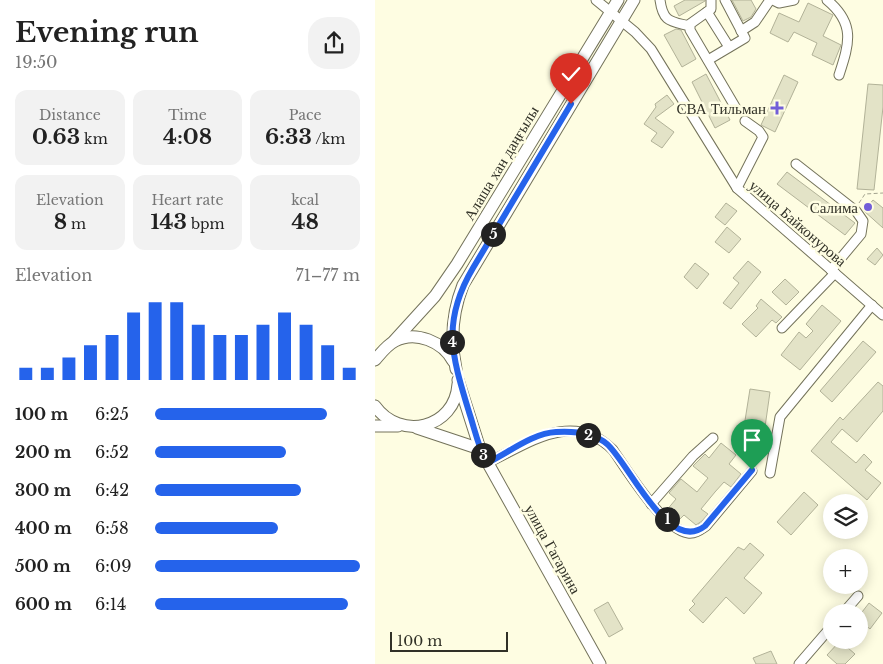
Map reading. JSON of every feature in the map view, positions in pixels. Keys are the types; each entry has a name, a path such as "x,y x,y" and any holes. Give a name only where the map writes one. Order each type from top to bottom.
{"main road":[{"name":"Алаша хан даңғылы","path":"375,360 395,341 435,296 457,264 617,0"},
{"name":"Алаша хан даңғылы","path":"457,375 452,339 454,316 461,290 634,0"},
{"path":"375,426 409,427 431,423 448,411 455,396 457,375 448,354 436,343 415,337 395,341"},
{"name":"улица Гагарина","path":"457,375 480,449 599,664"},
{"path":"375,406 388,420 480,449"}],"street":[{"name":"улица Байконурова","path":"596,0 651,48 737,188 883,315"},
{"path":"660,0 661,9 669,21 689,26 737,110"},
{"path":"689,26 707,12 712,5 711,0"},
{"path":"708,60 745,38 725,0"},
{"path":"741,31 755,22 771,0 779,3 794,0"},
{"path":"832,2 849,33 846,54 839,74"},
{"path":"707,12 729,47"},
{"path":"737,188 763,137 745,121"},
{"path":"782,328 833,272 861,234 863,221 856,211 795,164"},
{"path":"770,473 780,417 872,305"},
{"path":"487,463 548,433 584,434 599,438 613,450 651,504 683,532 697,532 705,526 752,470"},
{"path":"651,504 693,456 713,438"},
{"path":"851,604 858,596"},
{"path":"799,664 823,636"}],"path":[{"path":"856,211 865,194 883,192"}],"building":[{"path":"685,0 705,1 679,16 674,6"},
{"path":"732,0 751,0 756,9 751,17 743,21"},
{"path":"808,3 833,15 823,36 841,45 833,65 812,55 817,43 794,32 788,42 770,33 779,13 799,22"},
{"path":"676,29 681,30 696,59 682,67 664,35"},
{"path":"706,74 730,120 715,128 692,82"},
{"path":"784,75 798,82 775,132 761,125"},
{"path":"868,84 883,85 883,107 874,190 857,189"},
{"path":"667,95 674,104 655,118 674,132 662,148 651,141 657,133 644,124 656,107 655,104"},
{"path":"787,172 855,223 845,235 777,184"},
{"path":"873,200 883,208 883,228 864,211"},
{"path":"726,203 737,211 725,225 715,217"},
{"path":"727,227 741,239 729,253 715,242"},
{"path":"877,248 883,255 875,265 867,259"},
{"path":"748,261 761,272 731,309 723,303 739,283 733,278"},
{"path":"695,263 709,274 697,289 684,277"},
{"path":"785,279 799,292 786,305 772,292"},
{"path":"761,299 782,317 776,323 772,320 756,337 742,324 758,308 756,306"},
{"path":"822,305 841,321 800,370 781,355 799,332 806,338 813,331 806,324"},
{"path":"863,341 876,352 832,402 820,391"},
{"path":"878,382 883,386 883,411 857,442 842,429 831,442 856,463 864,454 872,462 865,470 881,483 868,499 868,494 860,494 811,451 840,417 843,420"},
{"path":"750,389 770,392 761,455 740,452"},
{"path":"721,443 736,455 729,464 741,474 731,487 724,482 715,492 701,509 708,514 702,521 696,525 684,515 678,521 666,511 676,499 669,493 681,479 697,492 708,478 693,466 705,454 709,458"},
{"path":"804,492 818,505 791,535 777,522"},
{"path":"750,543 764,555 744,578 762,593 744,614 726,597 703,623 689,610 695,604 692,601 738,547 744,550"},
{"path":"608,602 623,629 609,637 594,610"},
{"path":"869,603 882,613 870,629 868,627"},
{"path":"833,649 849,649 855,654 845,664 837,664 827,655"},
{"path":"771,651 777,664 756,664 753,658"}],"place":[{"name":"СВА Тильман","path":"777,108"},
{"name":"Салима","path":"868,207"}],"route":[{"path":"571,104 463,285 457,302 452,339 453,350 458,380 480,449 487,463 548,433 565,432 591,435 599,438 613,450 651,504 679,529 688,533 697,532 705,526 752,470"}]}
